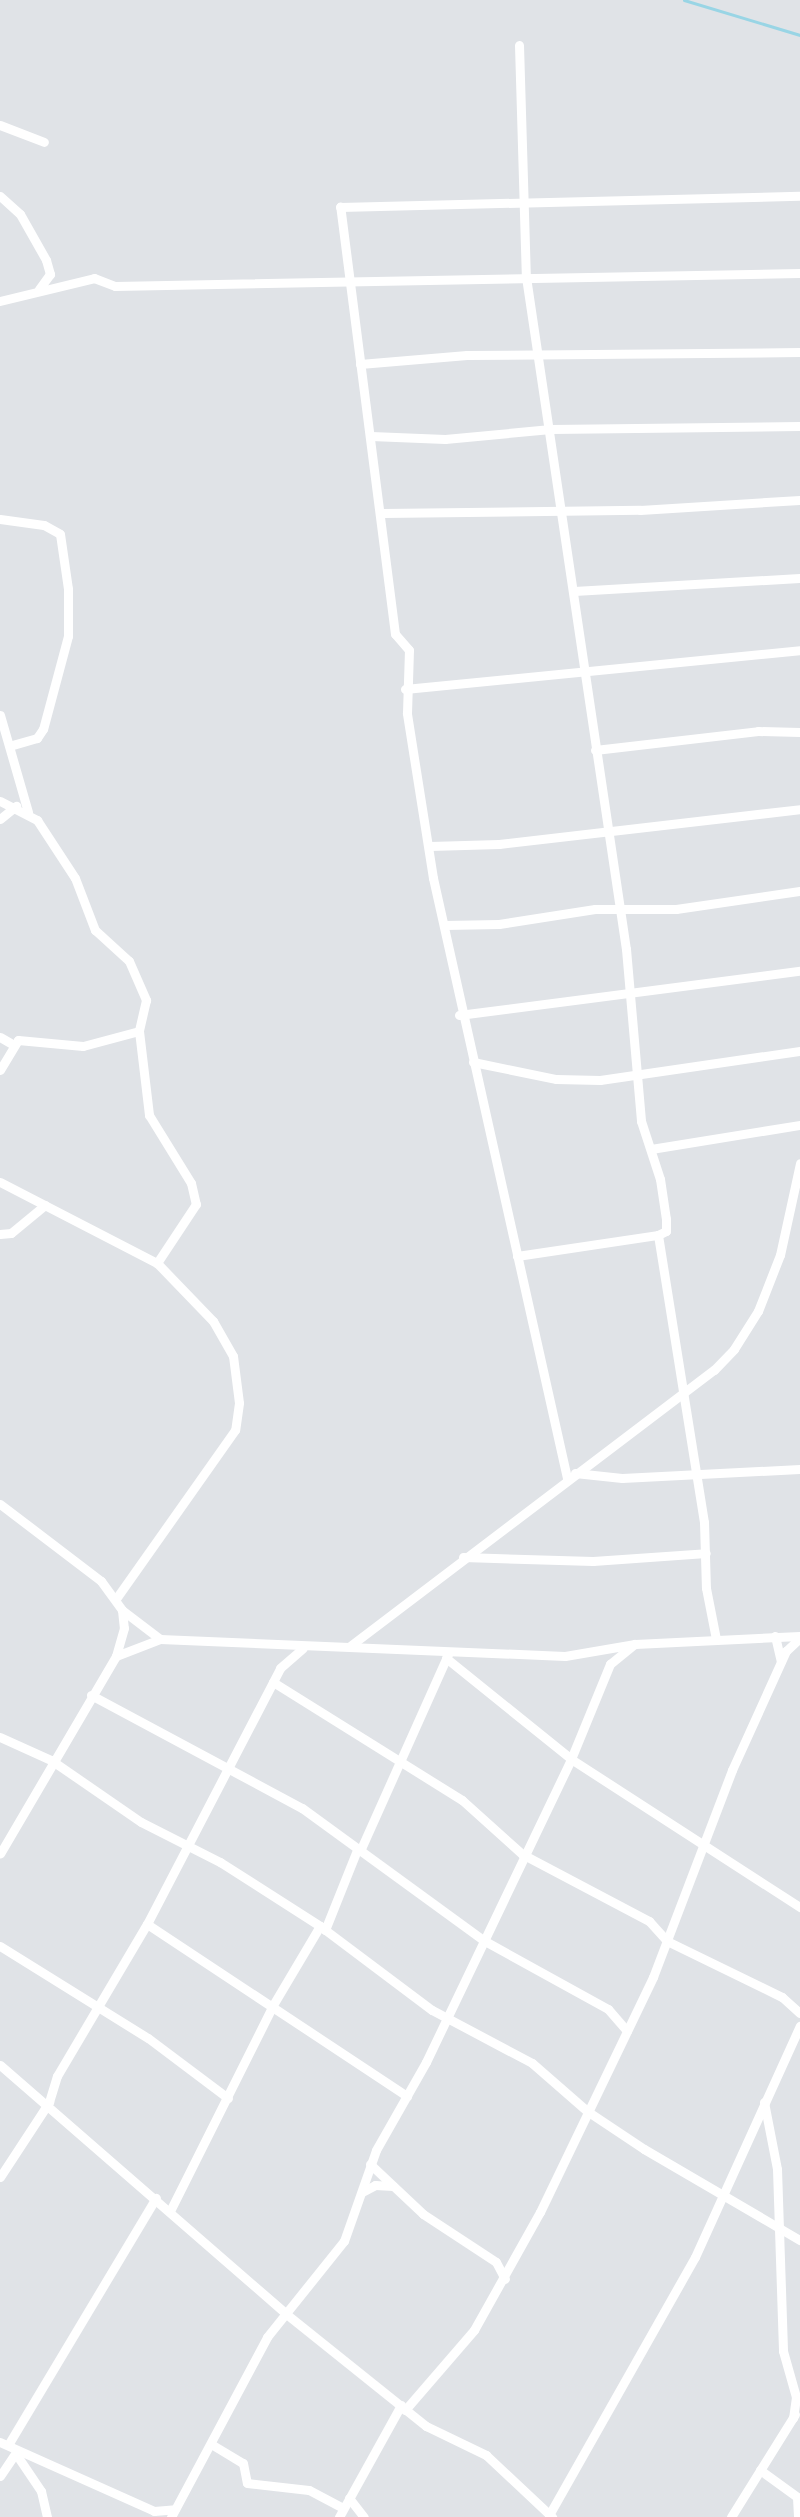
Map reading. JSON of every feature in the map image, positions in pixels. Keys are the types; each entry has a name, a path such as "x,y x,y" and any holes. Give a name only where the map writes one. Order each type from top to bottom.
{"street":[{"path":"517,1256 658,1235 666,1231 666,1220 651,1149 641,1121 630,993 551,429 526,278 520,202 519,45"},
{"path":"0,125 45,142"},
{"path":"0,196 20,214 46,260 50,274 39,290"},
{"path":"571,1476 517,1256 473,1062 459,1015 405,689 409,650 395,634 383,513 346,283 339,214 344,204 800,196"},
{"path":"0,301 94,278 115,286 800,273"},
{"path":"360,364 538,356 800,352"},
{"path":"371,436 445,439 551,429 800,426"},
{"path":"383,513 561,510 800,500"},
{"path":"0,519 44,525 60,534 69,590 68,636 43,729 37,738 13,745"},
{"path":"574,591 800,578"},
{"path":"405,689 800,650"},
{"path":"0,715 13,745 28,812 70,869 95,930 134,970 146,1000 139,1031 149,1115 191,1183 196,1204 157,1263"},
{"path":"595,750 758,731 800,732"},
{"path":"0,801 28,812"},
{"path":"0,819 16,806"},
{"path":"430,846 606,832 800,809"},
{"path":"445,925 617,911 676,909 800,891"},
{"path":"459,1015 800,971"},
{"path":"0,1037 12,1044 27,1041 83,1046 139,1031"},
{"path":"0,1070 12,1044"},
{"path":"473,1062 556,1079 637,1075 800,1051"},
{"path":"651,1149 800,1125"},
{"path":"350,1646 463,1557 714,1370 746,1333 768,1287 797,1205 800,1163"},
{"path":"0,1182 157,1263 204,1310 228,1344 237,1370 238,1423 116,1599"},
{"path":"0,1234 11,1233 45,1204"},
{"path":"658,1235 696,1473 716,1640"},
{"path":"571,1476 622,1478 696,1473 776,1474 800,1469"},
{"path":"0,1504 101,1581 122,1610 160,1639"},
{"path":"463,1557 593,1561 706,1553"},
{"path":"0,1854 51,1760 123,1642 122,1610"},
{"path":"775,1636 781,1663"},
{"path":"116,1656 160,1639 303,1648 350,1646 447,1656 565,1656 635,1644 775,1636 800,1637"},
{"path":"211,2444 243,2463 247,2483 309,2490 341,2513 403,2408 442,2374 516,2260 627,2031 667,1941 703,1849 717,1805 781,1663 800,1637"},
{"path":"173,2197 158,2200 4,2444 17,2452 153,2511 173,2513 254,2358 285,2313 344,2241 370,2164 447,2017 522,1854 571,1759 610,1664 635,1644"},
{"path":"0,2177 47,2105 97,2005 147,1924 280,1668 303,1648"},
{"path":"170,2211 173,2197 228,2098 273,2005 330,1911 354,1866 359,1850 447,1656"},
{"path":"447,1656 571,1759 703,1849 800,1907"},
{"path":"273,1682 400,1758 462,1800 522,1854 649,1921 667,1941 782,1997 800,2013"},
{"path":"91,1695 302,1808 483,1940 608,2009 627,2031"},
{"path":"0,1737 51,1760 141,1822 189,1845 320,1926 364,1963 447,2017 531,2063 587,2111 800,2241"},
{"path":"354,1866 370,1859"},
{"path":"147,1924 273,2005 407,2096"},
{"path":"0,1946 97,2005 228,2098"},
{"path":"0,2065 158,2200 285,2313 403,2408 486,2455 547,2515 695,2256 800,2026"},
{"path":"38,2097 50,2095"},
{"path":"764,2102 777,2169 783,2351 796,2378 793,2418"},
{"path":"370,2164 423,2214 496,2262 504,2279"},
{"path":"362,2192 375,2185 393,2186"},
{"path":"496,2262 516,2260"},
{"path":"731,2517 800,2407"},
{"path":"0,2476 17,2452"},
{"path":"17,2452 41,2491 47,2517"},
{"path":"760,2470 768,2481 799,2498 798,2517"},
{"path":"752,2484 768,2481"},
{"path":"349,2498 364,2517"}],"waterway":[{"path":"684,0 800,35"}]}
